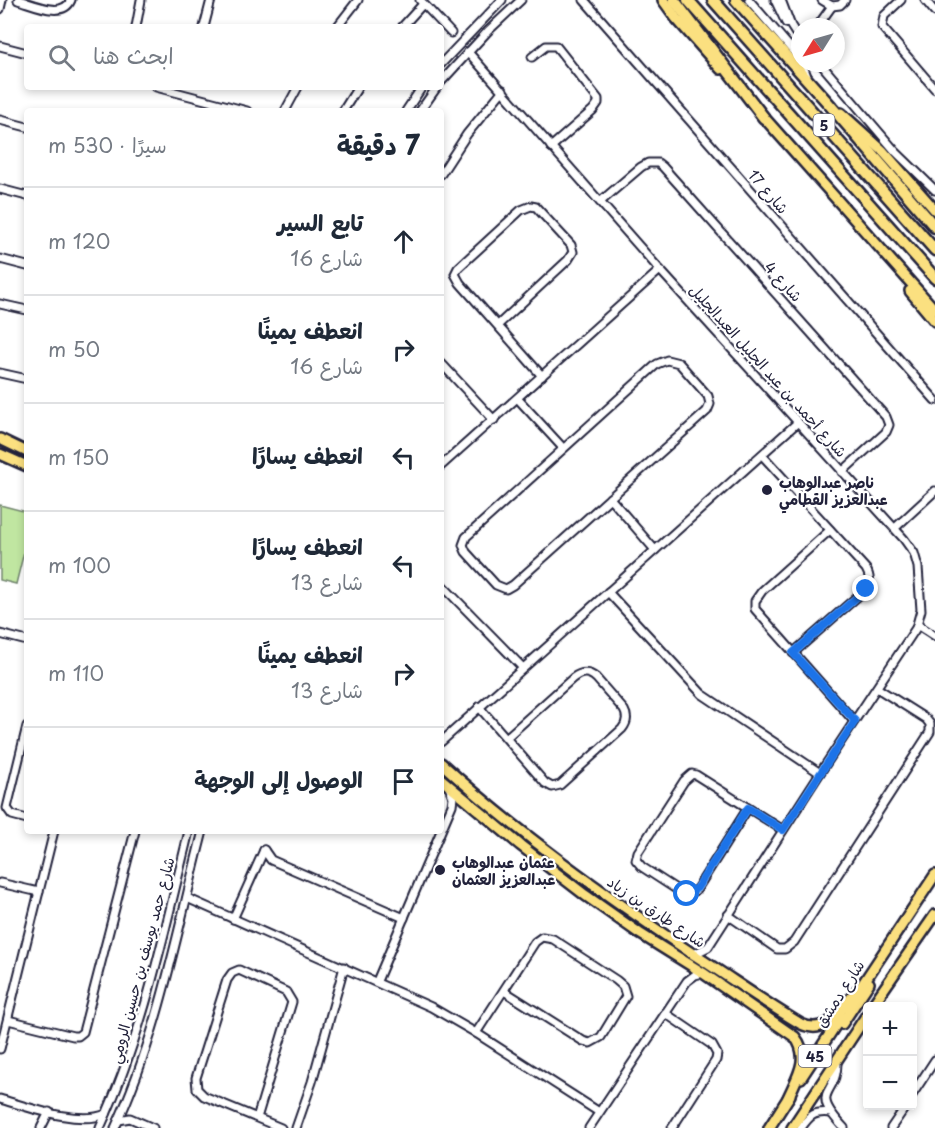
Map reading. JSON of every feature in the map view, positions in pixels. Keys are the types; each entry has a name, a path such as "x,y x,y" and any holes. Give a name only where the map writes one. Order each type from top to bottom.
{"highway":[{"path":"674,0 764,118"},
{"name":"5","path":"688,0 935,278"},
{"name":"5","path":"713,0 935,250"},
{"name":"5","path":"736,0 830,104"},
{"path":"830,104 935,227"}],"main road":[{"path":"661,0 935,310"},
{"path":"830,104 882,150 935,210"},
{"path":"876,243 935,321"},
{"path":"0,439 24,451"},
{"path":"0,453 24,465"},
{"name":"شارع طارق بن زياد","path":"444,766 553,856 708,964 810,1028 826,1025 834,1019 862,985"},
{"name":"شارع طارق بن زياد","path":"444,782 546,865 639,933 783,1027 798,1041 803,1056 802,1066 788,1098"},
{"path":"546,865 546,858 553,856"},
{"path":"826,1040 836,1033 934,879 935,866"},
{"name":"شارع دمشق","path":"769,1128 934,879"},
{"path":"875,1002 935,915"},
{"path":"639,933 645,932 647,923"},
{"path":"783,1027 789,1026 791,1018"},
{"path":"836,1058 863,1019"},
{"name":"45","path":"792,1128 836,1058"}],"street":[{"path":"0,9 2,0"},
{"path":"18,0 59,10 69,6 71,0"},
{"path":"137,24 141,0"},
{"path":"205,24 211,0"},
{"path":"339,24 358,0"},
{"path":"444,60 502,0"},
{"path":"444,79 521,0"},
{"name":"شارع 17","path":"584,0 935,400"},
{"path":"749,0 791,49"},
{"path":"775,0 783,19 791,29"},
{"path":"781,0 791,24"},
{"path":"822,0 832,6"},
{"path":"823,18 832,6 845,0"},
{"path":"901,0 884,16 882,27 935,89"},
{"path":"925,0 935,12"},
{"path":"404,24 421,2 442,24"},
{"path":"444,26 451,33 468,34"},
{"path":"451,33 451,52"},
{"path":"0,46 24,52"},
{"path":"531,57 546,46 556,46 598,99 593,110 551,147"},
{"name":"شارع أحمد بن عبد الجليل العبدالجليل","path":"468,52 660,270 912,549 916,561 921,610 918,625"},
{"path":"806,72 809,81"},
{"path":"828,72 896,152 935,190"},
{"path":"287,108 296,90"},
{"path":"345,108 356,90"},
{"path":"408,108 421,90"},
{"path":"422,108 435,90"},
{"path":"444,169 467,134 503,90"},
{"path":"187,91 239,108"},
{"path":"0,120 24,126"},
{"name":"شارع 4","path":"600,202 644,165 654,162 663,167 888,420 889,425 886,432 842,471"},
{"path":"0,189 24,195"},
{"path":"498,325 572,254 571,245 536,207 531,206 521,210 455,272 457,280 542,376"},
{"path":"0,259 24,265"},
{"path":"444,463 660,270"},
{"path":"0,304 24,309"},
{"path":"670,360 679,363 709,398 708,409 702,417 610,498 513,585 504,589 496,585 466,552 463,545 465,540 562,448 657,364 670,360"},
{"path":"444,366 494,420"},
{"path":"0,373 24,378"},
{"path":"518,399 562,448"},
{"path":"444,739 797,423"},
{"path":"762,455 866,569 870,582 866,589 793,653"},
{"path":"894,528 935,490"},
{"path":"610,498 655,550"},
{"path":"830,530 762,591 755,601 757,612 855,721"},
{"path":"444,587 523,668"},
{"path":"608,592 702,694 820,773"},
{"path":"694,954 708,947 918,625 935,636"},
{"path":"0,634 24,640"},
{"path":"479,707 506,738 547,785 554,787 560,785 622,729 627,717 624,710 596,678 585,673 573,678 506,738"},
{"path":"728,915 780,950 790,946 807,923 930,732 930,724 926,719 877,688"},
{"path":"24,738 7,808 12,815 24,818"},
{"path":"748,808 697,888 692,892 679,891 642,867 636,860 638,852 689,775 696,776 748,808 783,830"},
{"path":"444,824 452,805 453,797 449,787"},
{"path":"0,1049 53,834"},
{"path":"8,1020 73,1036 78,1036 83,1032 134,834"},
{"name":"شارع حمد يوسف بن حسين الرومي","path":"98,1128 128,1062 154,975 188,834"},
{"name":"شارع حمد يوسف بن حسين الرومي","path":"115,1128 139,1071 161,998 203,834"},
{"path":"377,981 440,834"},
{"path":"233,919 264,849 271,860 404,918"},
{"path":"0,883 39,892"},
{"path":"187,898 431,1007 476,1033 599,1112"},
{"path":"476,1033 537,941 545,936 619,982 625,989 626,996 601,1037 590,1043 583,1041 504,991"},
{"path":"708,947 708,964"},
{"path":"686,962 687,981"},
{"path":"296,1128 312,1083 344,967"},
{"path":"257,1118 292,1002 286,992 236,970 227,980 196,1084 202,1095 257,1118 281,1128"},
{"path":"589,1128 687,981 694,975 703,973"},
{"path":"154,975 154,980 159,982 163,982 166,978"},
{"path":"149,992 158,991 161,998"},
{"path":"665,1013 712,1045 717,1054 716,1060 672,1128"},
{"path":"836,1058 836,1074 825,1098 831,1113 844,1128"},
{"path":"917,1087 935,1060"},
{"path":"0,1099 49,1112 90,1119 106,1114"},
{"path":"125,1108 130,1118"},
{"path":"891,1128 903,1110"},
{"path":"41,1128 49,1112"},
{"path":"801,1128 813,1113 831,1113"},
{"path":"119,1120 130,1118 153,1128"},
{"path":"90,1119 98,1128"}],"green space":[{"path":"0,505 24,511 24,552 16,584 0,580"}],"place":[{"name":"ناصر عبدالوهاب عبدالعزيز القطامي","path":"767,490"},
{"name":"عثمان عبدالوهاب عبدالعزيز العثمان","path":"440,870"}],"route":[{"path":"687,894 697,888 748,808 783,830 855,721 793,653 866,589"}]}
